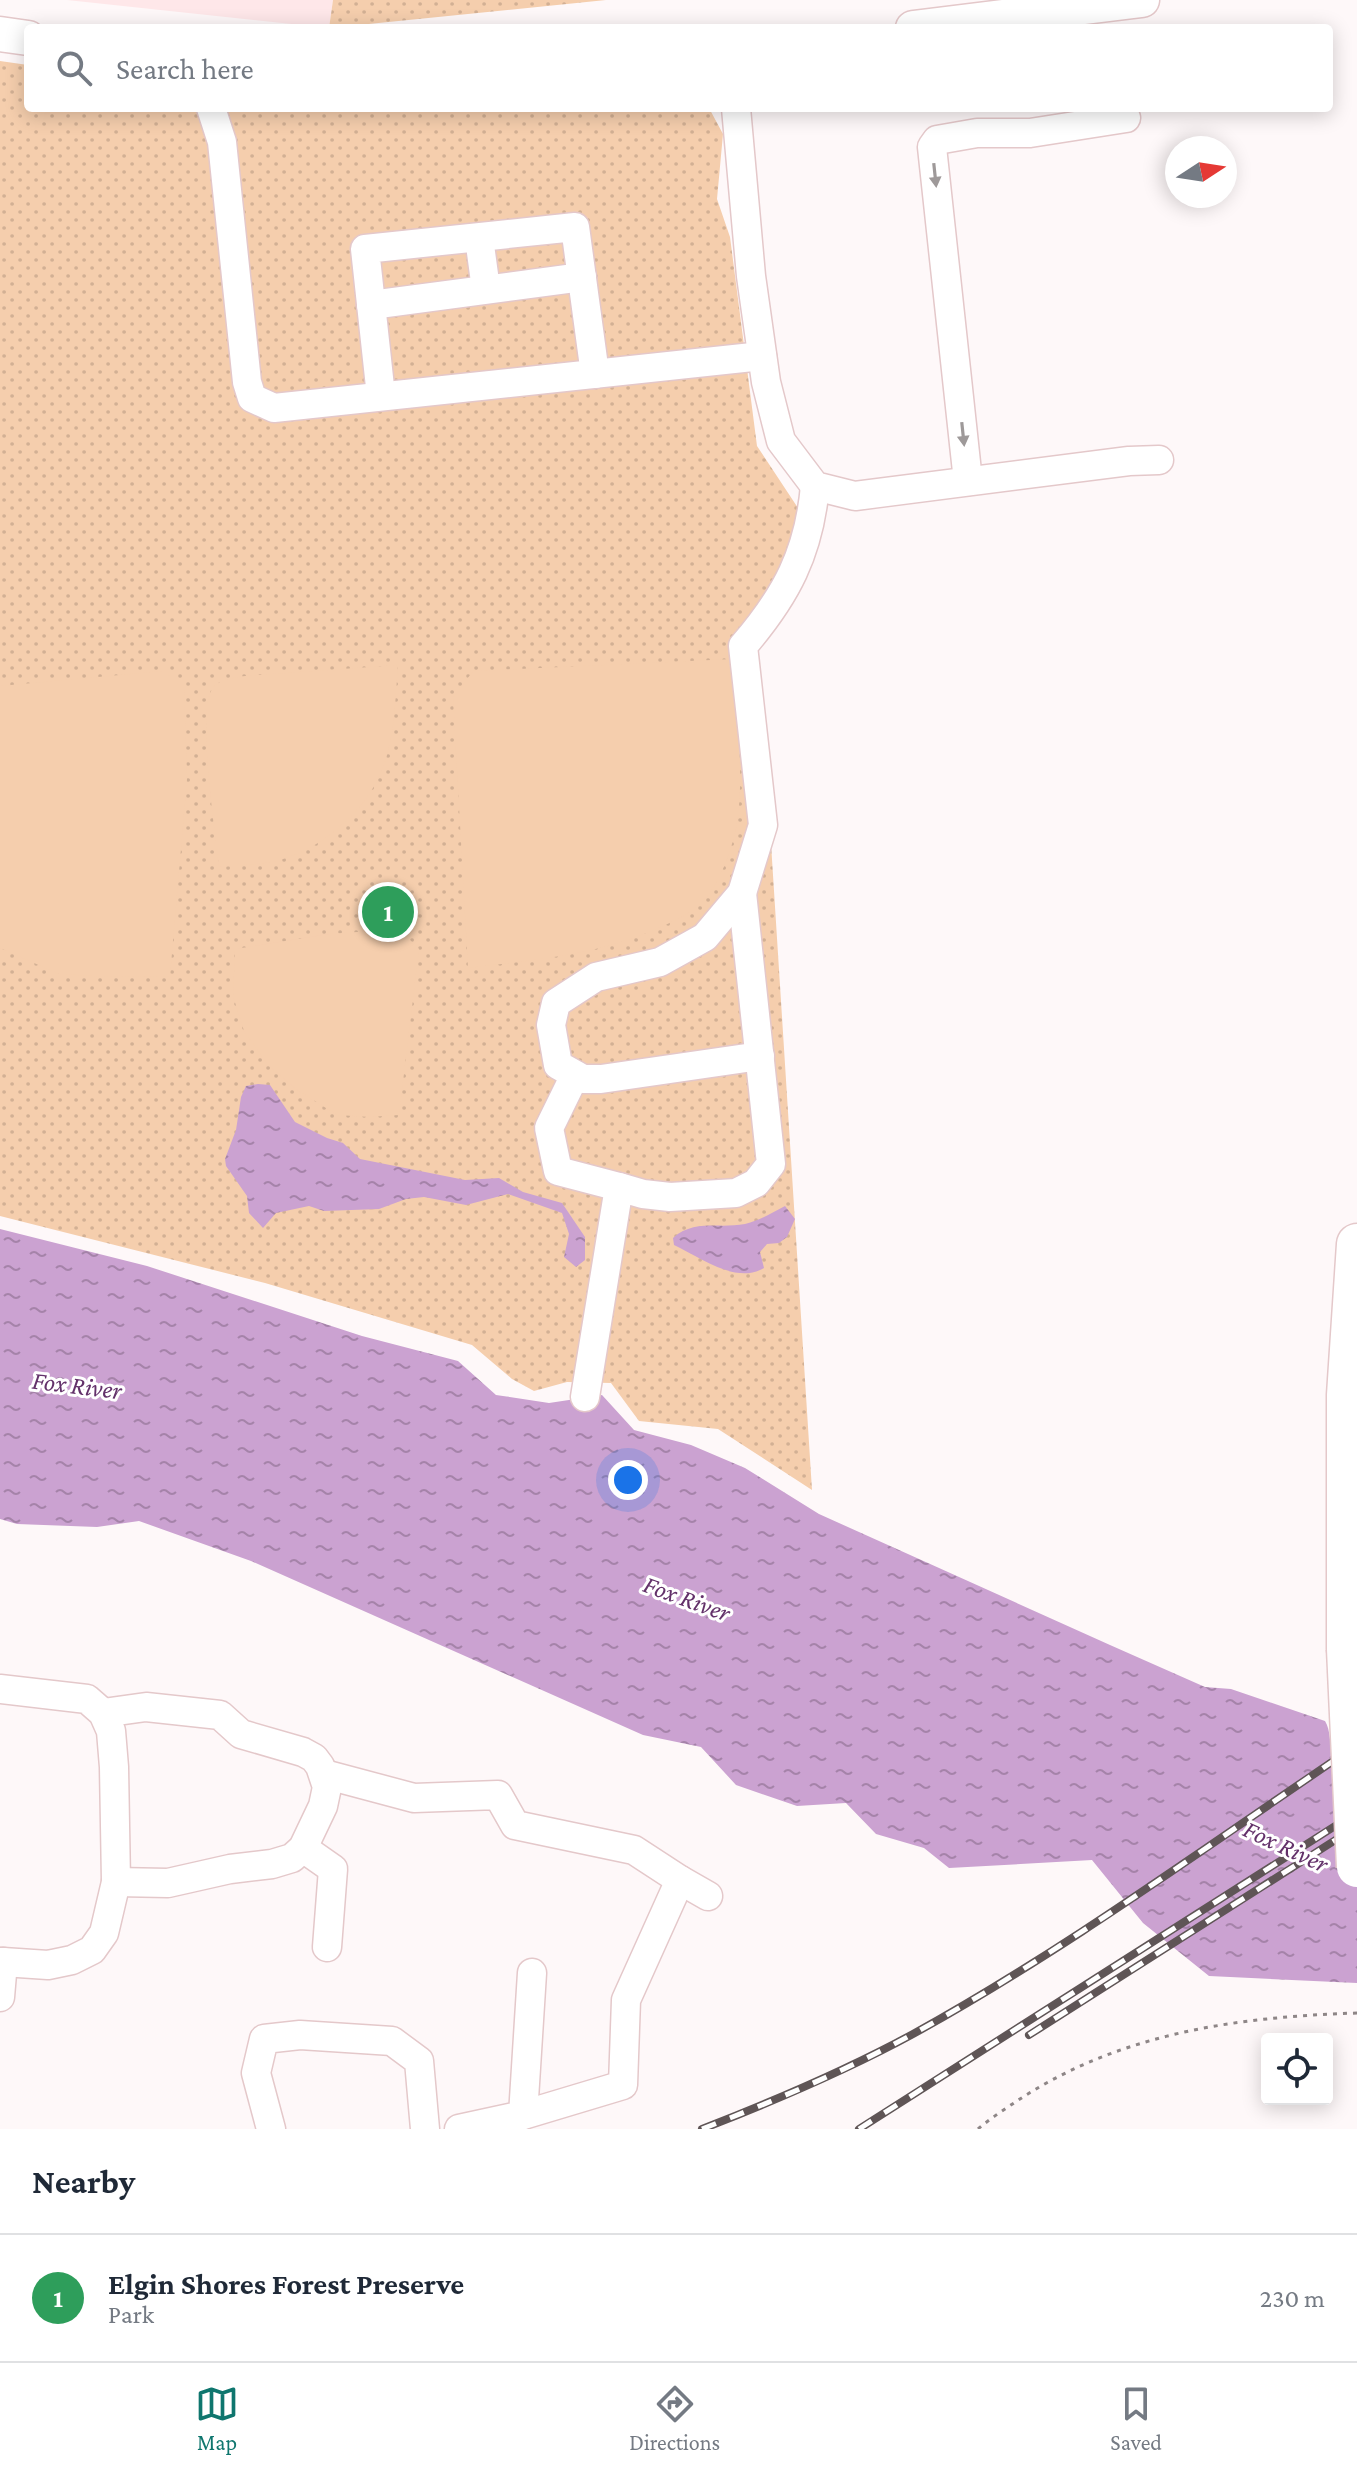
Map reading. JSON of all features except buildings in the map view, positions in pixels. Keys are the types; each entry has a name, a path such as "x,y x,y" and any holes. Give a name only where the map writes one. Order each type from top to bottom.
{"highway":[{"path":"1357,1244 1347,1395 1347,1649 1357,1867"}],"main road":[{"path":"946,24 1142,0"},
{"path":"0,34 24,37"}],"lane":[{"path":"212,112 222,142 247,382 252,398 274,408 762,356"},
{"path":"222,142 230,112"},
{"path":"736,112 751,276 762,356 781,441 815,486 855,496 1129,461 1159,460"},
{"path":"968,481 932,147 937,140 977,133 1030,133 1126,118"},
{"path":"381,396 365,249 575,227 595,374"},
{"path":"479,238 486,289"},
{"path":"371,305 582,277"},
{"path":"760,1056 583,1079 558,1065 551,1025 556,1003 596,977 660,962 705,937 742,893 763,825 743,646 765,621 789,584 812,523 815,486"},
{"path":"575,1075 549,1128 558,1171 643,1194 670,1197 736,1193 756,1183 771,1164 742,893"},
{"path":"585,1397 619,1187"},
{"path":"0,1689 87,1699 103,1713 111,1731 114,1767 116,1882 104,1933 92,1950 72,1960 48,1965 2,1962 0,1997"},
{"path":"103,1713 146,1707 220,1715 241,1734 314,1758 324,1774 327,1787 323,1806 303,1848 292,1858 168,1883 116,1882"},
{"path":"324,1774 414,1798 498,1795 515,1825 634,1850 708,1896"},
{"path":"303,1848 333,1869 327,1947"},
{"path":"459,2129 523,2115 623,2085 626,2000 680,1880"},
{"path":"523,2115 532,1973"},
{"path":"271,2129 256,2073 264,2039 300,2035 392,2041 419,2061 425,2129"}],"path":[{"path":"978,2129 1043,2085 1079,2065 1123,2048 1235,2021 1357,2013"}],"shaded area":[{"path":"67,0 333,0 330,24 292,24"},
{"path":"333,0 606,0 369,24 330,24"},
{"path":"0,61 24,64 24,112 711,112 723,134 717,199 730,237 757,446 798,508 790,553 756,607 812,1490 718,1429 639,1421 611,1383 567,1382 534,1391 512,1379 472,1345 265,1283 0,1216"},
{"path":"732,659 740,758 738,817 726,861 704,900 674,921 615,944 543,959 468,968 453,698 473,671"},
{"path":"398,665 388,751 373,788 361,805 330,835 298,854 273,862 219,867 206,724 207,704 214,687 226,680 245,676"},
{"path":"163,671 184,688 187,779 170,976 59,974 0,948 0,686"},
{"path":"399,929 419,949 399,1115 337,1115 296,1089 268,1065 244,1031 233,996 235,949 329,934"}],"water":[{"path":"270,1085 295,1122 343,1143 360,1159 465,1180 499,1178 523,1192 562,1203 585,1237 585,1260 576,1267 564,1257 569,1234 562,1213 508,1194 466,1205 424,1197 406,1199 379,1209 324,1211 309,1206 276,1213 263,1228 249,1213 247,1196 226,1166 225,1159 236,1130 241,1097 246,1086"},
{"path":"785,1206 795,1219 787,1237 779,1243 767,1244 760,1252 764,1268 753,1272 742,1273 718,1267 674,1245 673,1238 690,1228 745,1224"},
{"name":"Fox River","path":"0,1229 147,1266 362,1336 458,1361 496,1395 549,1403 602,1395 634,1430 691,1445 745,1468 819,1514 1205,1687 1231,1689 1325,1721 1333,1755 1357,1767 1357,1983 1209,1976 1143,1923 1092,1860 949,1868 924,1848 876,1834 846,1803 797,1806 736,1785 701,1747 643,1735 251,1561 139,1521 97,1527 17,1524 0,1519"}],"railway":[{"path":"702,2129 861,2061 970,2001 1083,1931 1357,1745"},
{"path":"859,2129 1357,1812"},
{"path":"1029,2035 1337,1839"}],"place":[{"name":"Elgin Shores Forest Preserve","path":"388,912"}]}
